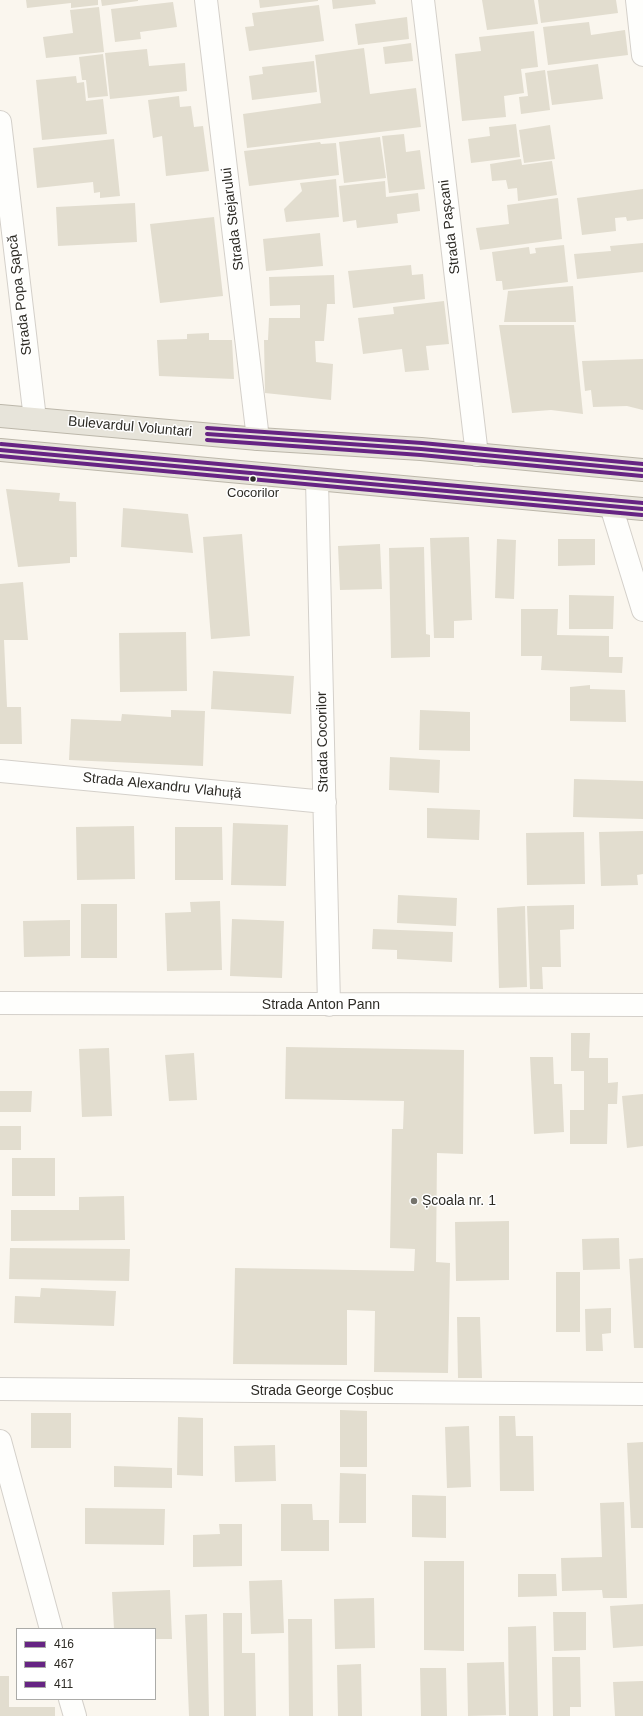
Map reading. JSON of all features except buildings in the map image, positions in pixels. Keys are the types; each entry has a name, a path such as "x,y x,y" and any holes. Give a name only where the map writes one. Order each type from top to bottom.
{"highway":[{"name":"Bulevardul Voluntari","path":"0,416 643,470"},
{"path":"0,450 643,509"}],"street":[{"name":"Strada Stejarului","path":"206,0 258,438"},
{"name":"Strada Pașcani","path":"423,0 477,455"},
{"path":"637,0 643,55"},
{"name":"Strada Popa Șapcă","path":"0,122 35,419"},
{"name":"Strada Cocorilor","path":"317,480 329,1005"},
{"path":"611,506 643,610"},
{"name":"Strada Alexandru Vlahuță","path":"0,771 325,802"},
{"name":"Strada Anton Pann","path":"0,1003 643,1005"},
{"name":"Strada George Coșbuc","path":"0,1389 643,1394"},
{"path":"0,1441 51,1628"},
{"path":"70,1700 75,1716"}],"transit line":[{"name":"411","path":"207,428 422,443 643,464"},
{"name":"416","path":"207,434 421,449 643,470"},
{"name":"467","path":"207,440 421,455 642,476"},
{"name":"411","path":"1,444 643,503"},
{"name":"416","path":"0,450 643,509"},
{"name":"467","path":"0,456 642,515"}],"place":[{"name":"Cocorilor","path":"253,479"},
{"name":"Școala nr. 1","path":"414,1201"}]}
